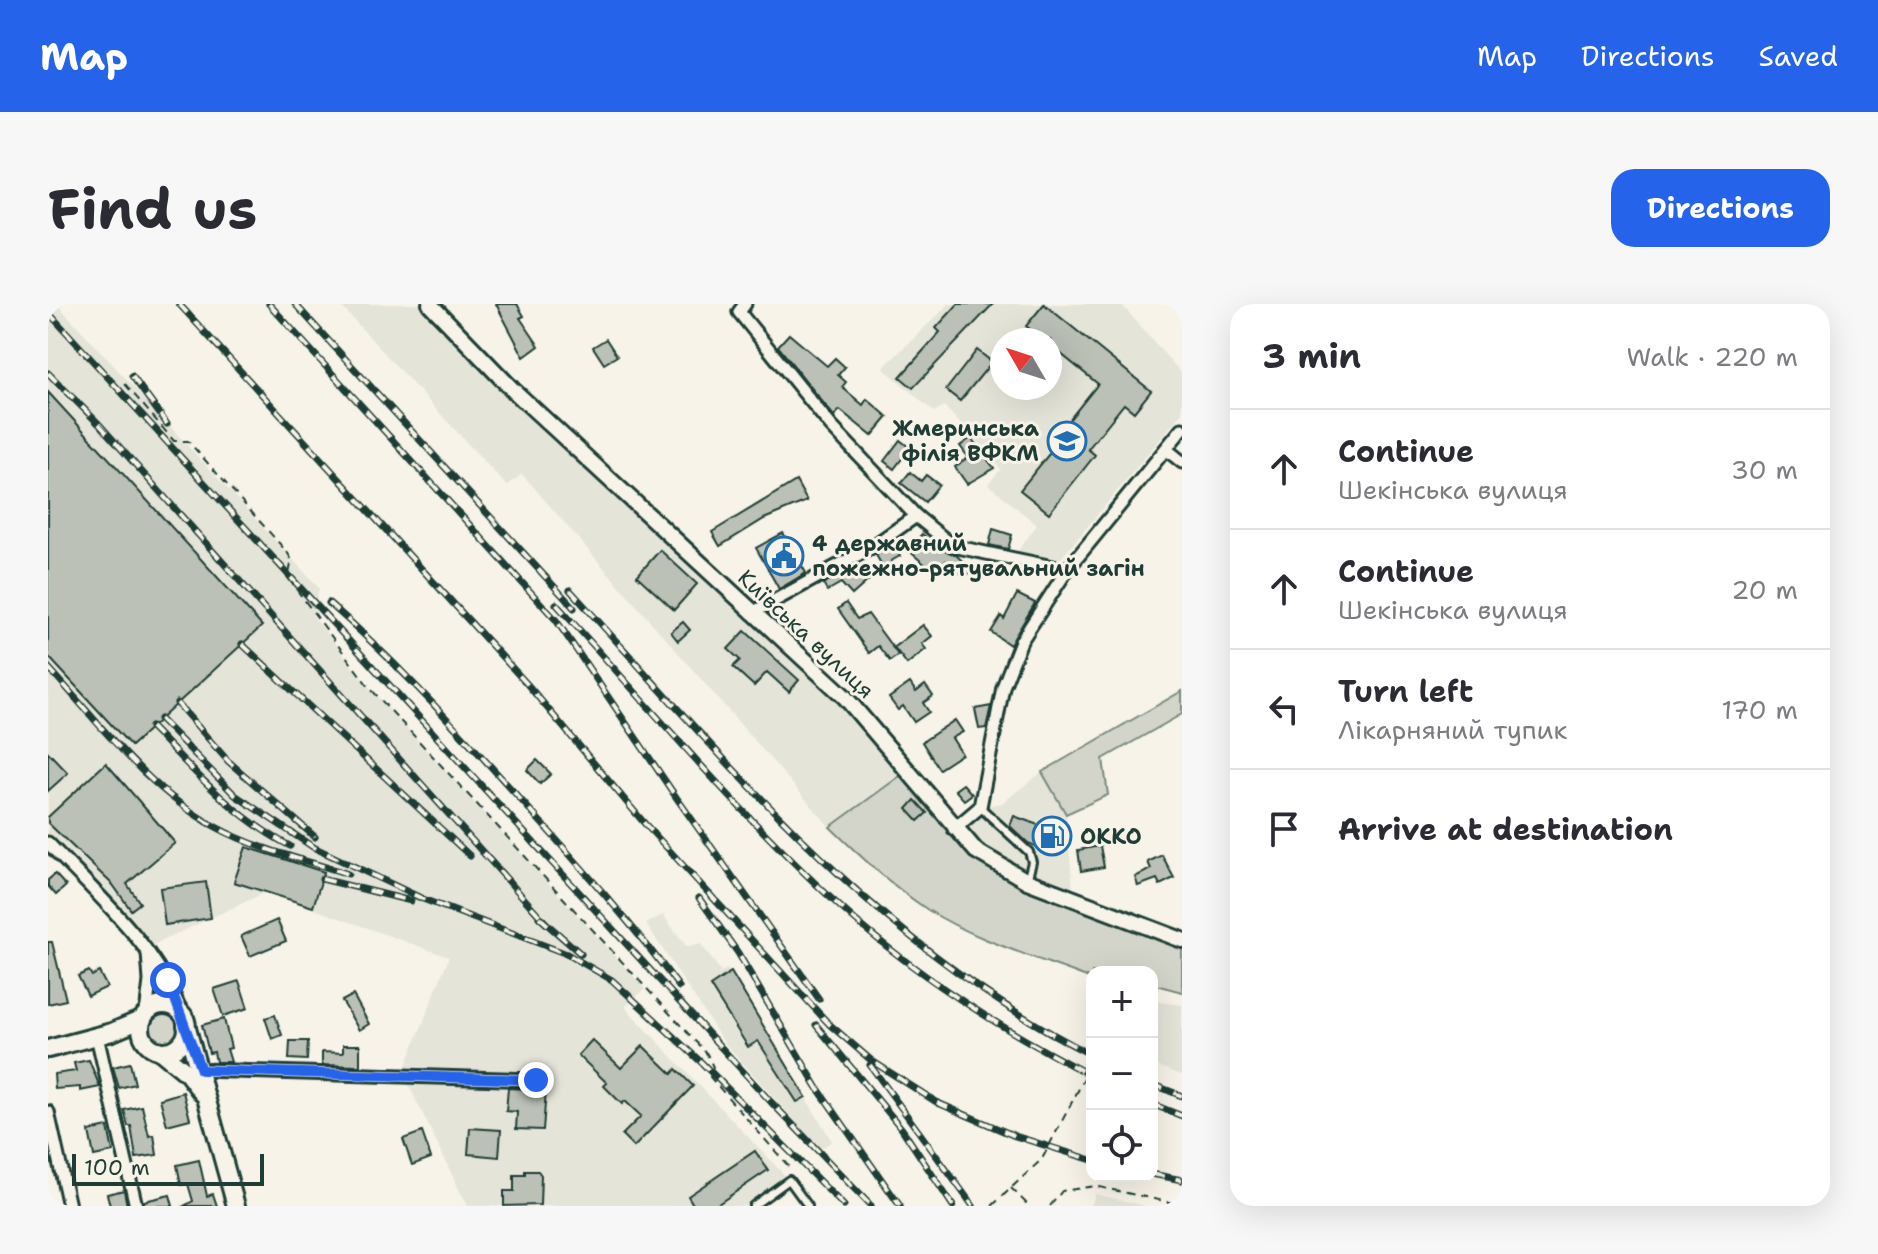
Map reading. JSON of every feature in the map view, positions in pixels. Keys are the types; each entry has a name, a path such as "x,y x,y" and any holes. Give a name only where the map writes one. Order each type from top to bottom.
{"main road":[{"path":"48,1049 97,1036 144,1016 155,1007 167,1005 184,1020 201,1070 236,1206"},
{"path":"144,1016 142,1036 187,1073 207,1101"},
{"path":"97,1036 172,1049 181,1042 184,1020"}],"street":[{"name":"Київська вулиця","path":"430,304 513,390 849,701 954,829 985,858 1027,881 1182,940"},
{"path":"745,304 739,312 831,426 916,516 953,546 1067,570"},
{"path":"954,829 980,807 1010,664 1067,570 1182,429"},
{"path":"1166,449 1182,462"},
{"path":"752,613 872,547 916,516"},
{"path":"48,843 147,948 168,980 184,1020"},
{"path":"144,1016 150,981 147,948"},
{"path":"97,1036 136,1206"},
{"path":"201,1070 536,1080"},
{"path":"48,1112 69,1206"}],"lane":[{"path":"980,807 1029,852 1032,862 1027,881"},
{"path":"753,1206 789,1180 808,1206"}],"path":[{"path":"125,384 174,441 188,441 279,542 292,560 288,578 369,687 707,1054 713,1067 710,1077 791,1169"},
{"path":"992,1206 1042,1159 1086,1075"},
{"path":"1050,1206 1062,1191 1095,1186 1182,1205"},
{"path":"1011,1188 1029,1206"}],"shaded area":[{"path":"48,304 57,304 319,588 313,616 369,687 645,989 625,1007 789,1180 753,1206 467,1206 403,1073 449,957 266,892 147,948 48,843"},
{"path":"339,304 430,304 845,697 907,771 830,827 522,474 507,486"},
{"name":"Жмеринська філія ВФКМ","path":"949,304 1121,304 1182,374 1182,413 1059,561 1014,556 1037,525 988,484 1001,469 944,406 934,412 883,368"},
{"path":"1182,691 1182,714 1103,759 1108,795 1066,814 1042,772"},
{"path":"907,771 985,858 1182,940 1182,992 1158,986 1158,966 1086,966 1086,977 967,931 928,910 889,881 830,827"},
{"path":"1042,772 1066,814 1074,899 1027,881 954,829 980,807 1002,803"},
{"path":"663,915 687,947 701,944 721,972 727,969 832,1141 820,1149 723,1041 646,924"},
{"path":"1158,1002 1182,1005 1182,1075 1158,1066"},
{"path":"164,1012 175,1017 180,1028 175,1039 164,1044 153,1039 148,1028 153,1017"},
{"path":"1095,1194 1146,1206 1091,1206"}],"building":[{"path":"496,304 517,304 524,316 520,318 539,346 524,357"},
{"path":"958,304 993,304 913,388 900,377 940,332 936,328"},
{"path":"1044,304 1151,391 1134,412 1124,404 1088,449 1095,455 1049,513 1020,490 1073,424 1069,420 1098,384 1062,355 1062,328 1026,326"},
{"path":"789,334 827,366 835,358 845,367 838,375 846,382 842,387 863,405 867,399 888,417 872,436 840,410 834,416 778,346"},
{"path":"606,339 617,356 604,364 593,347"},
{"path":"977,350 990,360 960,401 946,390"},
{"path":"48,392 262,626 131,746 48,656"},
{"path":"971,438 994,468 967,484 955,467 968,457 960,446"},
{"path":"900,440 910,448 894,469 884,461"},
{"path":"910,472 921,481 926,475 939,485 925,502 901,483"},
{"path":"796,481 807,501 764,519 720,546 712,532"},
{"path":"993,529 1012,535 1008,549 989,545"},
{"path":"783,533 806,573 779,589 756,548"},
{"path":"922,534 939,548 956,555 972,570 965,577 946,561 935,573 908,550"},
{"path":"892,543 900,556 891,561 896,568 887,574 876,555"},
{"path":"660,550 697,584 674,610 637,576"},
{"path":"856,565 869,580 852,595 841,583 827,591 823,584"},
{"path":"1017,594 1035,603 1010,645 991,632 1001,616 1004,619"},
{"path":"846,603 857,619 868,614 898,655 890,661 878,646 869,653 838,609"},
{"path":"683,622 690,630 678,641 671,632"},
{"path":"923,625 932,636 922,644 926,649 907,664 894,647"},
{"path":"745,631 799,680 789,692 767,672 754,686 733,667 740,660 728,649"},
{"path":"910,683 916,692 925,685 933,696 923,703 929,712 914,722 903,706 898,710 889,698"},
{"path":"991,706 986,728 979,729 975,709"},
{"path":"955,720 963,732 952,738 962,754 939,769 922,742"},
{"path":"48,752 68,773 48,791"},
{"path":"537,760 551,774 540,784 527,770"},
{"path":"106,763 175,843 127,884 140,903 131,910 113,885 48,823 48,817"},
{"path":"963,784 972,794 964,800 955,790"},
{"path":"915,800 927,813 918,821 907,809"},
{"path":"1014,816 1046,828 1050,817 1062,821 1064,837 1057,855 1028,843 1010,826"},
{"path":"1100,846 1104,867 1081,871 1078,850"},
{"path":"246,847 324,872 313,907 234,882"},
{"path":"1162,855 1174,878 1160,885 1157,879 1138,886 1135,877 1151,869 1148,862"},
{"path":"55,874 66,886 56,895 48,886 48,880"},
{"path":"206,882 211,918 165,925 160,888"},
{"path":"277,920 286,941 250,956 241,936"},
{"path":"48,942 52,942 66,1000 48,1004"},
{"path":"89,971 92,976 99,972 107,987 88,996 78,976"},
{"path":"731,972 806,1097 797,1102 758,1041 748,1047 710,986"},
{"path":"239,981 248,1008 223,1016 214,989"},
{"path":"353,995 369,1024 359,1030 342,1001"},
{"path":"275,1015 282,1035 272,1039 265,1018"},
{"path":"224,1019 231,1062 216,1062 214,1052 209,1053 202,1025"},
{"path":"592,1040 621,1068 643,1046 672,1074 676,1069 693,1086 634,1147 622,1135 641,1116 625,1101 622,1104 604,1086 607,1083 578,1055"},
{"path":"290,1041 308,1041 307,1060 289,1059"},
{"path":"343,1045 360,1045 360,1066 322,1065 322,1052 343,1053"},
{"path":"89,1060 100,1087 80,1091 80,1087 55,1089 54,1074 76,1071 74,1063"},
{"path":"130,1063 135,1084 119,1088 113,1067"},
{"path":"508,1088 546,1090 543,1130 516,1129 517,1112 506,1111"},
{"path":"183,1092 190,1119 167,1125 160,1099"},
{"path":"142,1106 149,1136 154,1135 157,1155 136,1158 131,1126 128,1126 124,1110"},
{"path":"108,1127 113,1152 94,1156 89,1131"},
{"path":"470,1128 501,1130 499,1157 468,1154"},
{"path":"422,1132 431,1158 412,1165 403,1139"},
{"path":"755,1151 768,1170 715,1206 694,1206 688,1196"},
{"path":"199,1160 207,1196 213,1194 217,1206 184,1206 193,1201 188,1184 181,1185 177,1165"},
{"path":"525,1171 538,1171 541,1175 540,1205 504,1206 504,1191 514,1191 514,1175 525,1175"},
{"path":"124,1190 127,1206 110,1206 107,1194"},
{"path":"170,1195 173,1206 144,1206 144,1201"}],"railway":[{"path":"179,304 527,684 645,824 829,1024 872,1061 938,1103 1015,1136 1086,1158"},
{"path":"269,304 556,620 819,999"},
{"path":"295,304 574,608"},
{"path":"48,312 771,1102 871,1206"},
{"path":"48,373 99,424 547,924"},
{"path":"132,376 167,424"},
{"path":"570,590 748,785 875,906 943,962 1015,1011 1086,1052"},
{"path":"329,603 401,671 469,742 598,887 679,987"},
{"path":"556,604 701,766 776,845 855,920 969,1005 1086,1073"},
{"path":"242,644 470,856"},
{"path":"48,667 146,775 191,812 247,842 348,874"},
{"path":"177,703 228,761 315,837"},
{"path":"160,719 235,795 313,847 423,899 567,954 612,980 701,1062 844,1206"},
{"path":"151,727 233,807 290,846"},
{"path":"322,879 411,901"},
{"path":"699,898 738,953 819,1090 900,1206"},
{"path":"539,917 581,954"},
{"path":"816,1025 902,1129 953,1206"},
{"path":"870,1065 973,1206"},
{"path":"1158,1086 1182,1096"},
{"path":"1158,1106 1182,1116"},
{"path":"1158,1175 1182,1180"}],"place":[{"name":"Жмеринська філія ВФКМ","path":"1067,441"},
{"name":"4 державний пожежно-рятувальний загін","path":"784,556"},
{"name":"ОККО","path":"1052,836"}],"route":[{"path":"168,980 201,1070 536,1080"}]}
